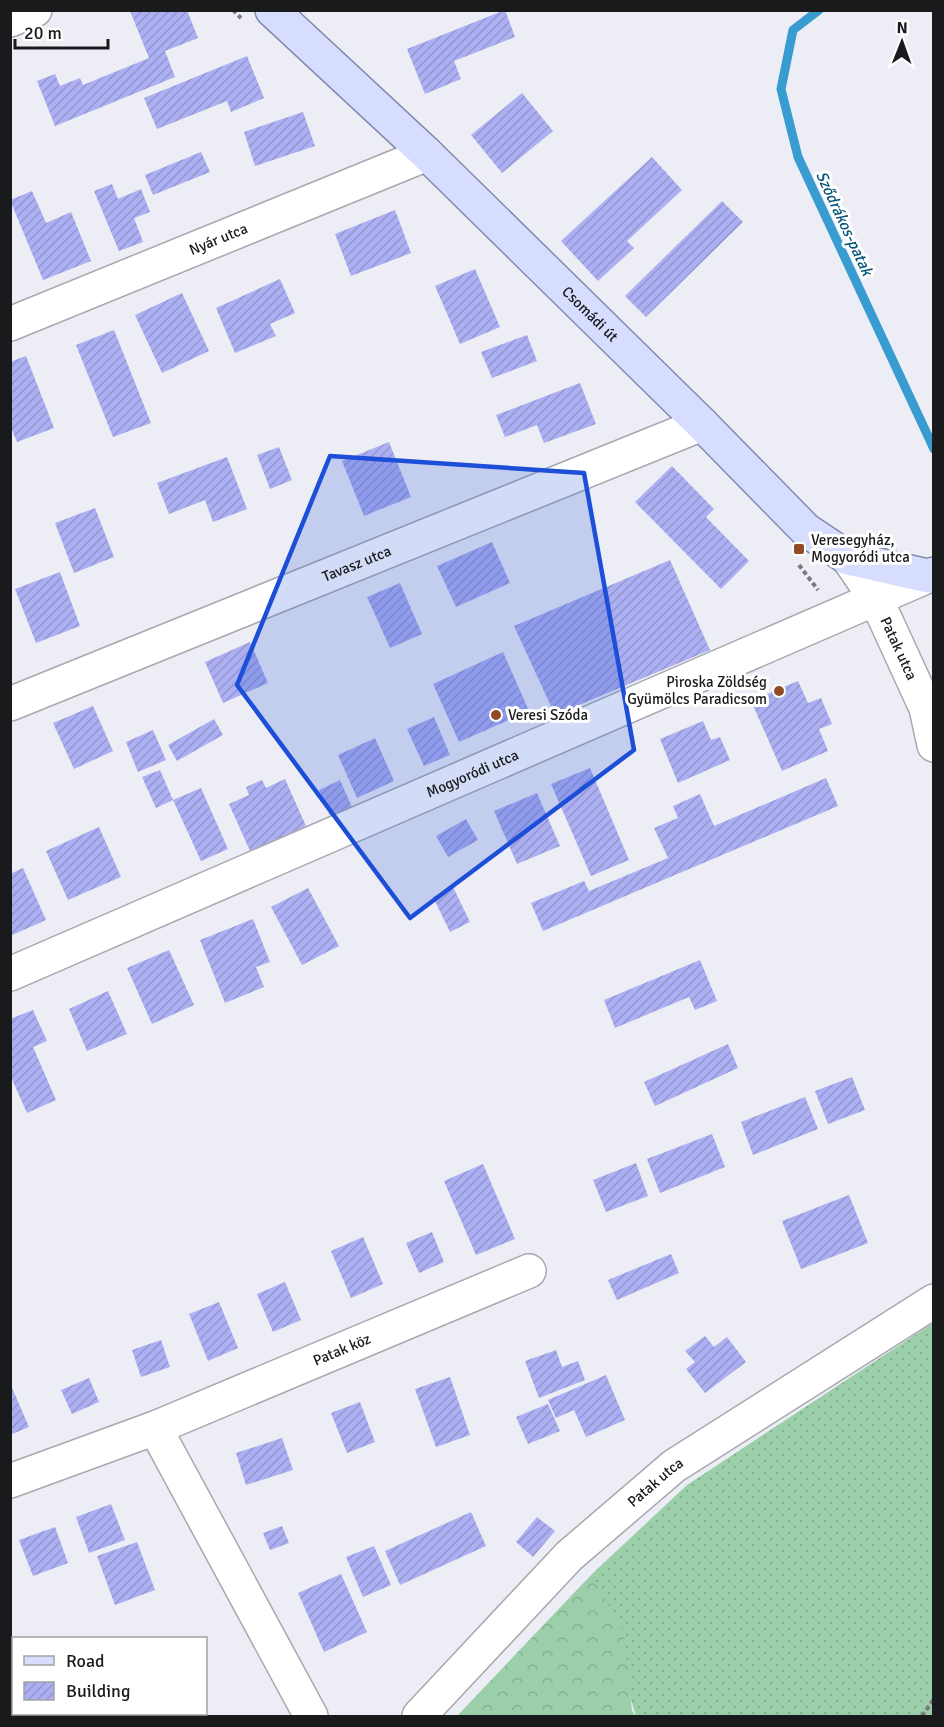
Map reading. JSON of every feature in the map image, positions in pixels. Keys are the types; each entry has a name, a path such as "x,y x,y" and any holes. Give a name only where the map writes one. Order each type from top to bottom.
{"main road":[{"name":"Csomádi út","path":"272,10 427,154 702,424 806,530 848,558 931,575"}],"street":[{"path":"10,20 35,10"},
{"name":"Nyár utca","path":"10,324 427,154"},
{"name":"Tavasz utca","path":"10,704 702,424"},
{"name":"Patak utca","path":"848,558 876,599 926,708 933,746"},
{"name":"Mogyoródi utca","path":"10,974 931,575"},
{"name":"Patak köz","path":"10,1481 155,1428 529,1271"},
{"name":"Patak utca","path":"419,1716 569,1557 674,1466 933,1301"},
{"path":"155,1428 311,1716"}],"path":[{"path":"922,1716 933,1700"}],"highlighted area":[{"path":"330,456 584,473 634,750 410,918 237,685"}],"green space":[{"path":"933,1323 933,1716 636,1716 592,1574 687,1485"},
{"path":"592,1574 624,1634 632,1711 636,1716 457,1716"}],"building":[{"path":"187,10 198,38 165,51 175,77 55,126 37,81 55,74 60,86 80,78 83,85 149,58 130,11"},
{"path":"505,10 515,37 454,61 461,79 425,94 407,49"},
{"path":"247,56 264,98 231,112 227,101 157,129 144,98"},
{"path":"522,93 553,131 502,173 471,135"},
{"path":"303,112 315,146 255,166 244,132"},
{"path":"201,152 210,172 153,195 145,175"},
{"path":"652,157 682,190 627,241 634,248 598,281 561,241"},
{"path":"112,184 118,199 141,189 150,212 134,218 143,242 119,251 94,191"},
{"path":"32,191 46,223 71,212 91,261 43,280 10,200"},
{"path":"722,201 743,222 646,317 625,296"},
{"path":"395,210 411,253 351,276 335,234"},
{"path":"475,269 500,327 460,344 435,286"},
{"path":"280,279 295,313 270,324 276,336 235,353 216,308"},
{"path":"182,293 209,351 162,373 135,315"},
{"path":"114,330 151,423 113,437 76,345"},
{"path":"527,335 537,361 492,378 481,352"},
{"path":"26,356 54,428 17,442 10,425 10,362"},
{"path":"580,383 596,424 544,443 537,425 505,437 496,415"},
{"path":"389,442 411,497 364,516 342,461"},
{"path":"279,447 292,480 270,489 257,455"},
{"path":"227,457 247,509 213,522 205,500 169,514 157,483"},
{"path":"672,466 714,509 706,517 749,561 721,589 635,502"},
{"path":"95,508 114,557 74,573 55,523"},
{"path":"492,542 510,583 456,607 437,566"},
{"path":"670,560 710,650 555,715 514,626"},
{"path":"60,572 80,626 36,643 15,589"},
{"path":"400,583 422,634 390,648 367,597"},
{"path":"250,642 268,683 223,703 205,662"},
{"path":"503,652 529,711 459,742 433,684"},
{"path":"798,681 808,703 821,698 832,724 819,729 828,751 782,771 751,701"},
{"path":"93,706 113,751 74,769 53,723"},
{"path":"434,717 450,755 424,766 407,729"},
{"path":"214,719 223,735 177,761 168,745"},
{"path":"703,721 711,740 720,737 730,760 678,783 660,739"},
{"path":"153,730 166,760 138,772 126,742"},
{"path":"375,738 394,781 357,798 338,755"},
{"path":"590,768 629,860 591,876 551,784"},
{"path":"160,770 173,800 156,808 142,777"},
{"path":"826,778 838,806 543,931 531,903 584,881 589,891 668,858 654,828 678,818 673,806 700,794 714,826"},
{"path":"285,779 306,826 250,851 229,804 249,795 246,787 262,780 266,788"},
{"path":"340,780 352,807 330,816 319,790"},
{"path":"201,788 228,849 201,861 173,800"},
{"path":"537,793 560,846 517,864 494,811"},
{"path":"466,819 478,840 448,857 436,836"},
{"path":"99,827 121,877 68,900 46,851"},
{"path":"23,868 46,920 10,936 10,874"},
{"path":"453,887 470,922 450,932 433,897"},
{"path":"308,888 339,946 302,965 271,907"},
{"path":"253,919 270,962 256,967 264,987 225,1003 200,940"},
{"path":"169,950 194,1005 152,1024 127,968"},
{"path":"700,960 717,1001 695,1010 689,997 615,1028 604,1000"},
{"path":"108,991 127,1034 87,1051 69,1009"},
{"path":"33,1010 47,1041 33,1047 56,1100 27,1113 10,1075 10,1019"},
{"path":"728,1044 738,1068 655,1106 644,1082"},
{"path":"852,1077 865,1110 828,1124 815,1091"},
{"path":"805,1097 818,1129 753,1155 741,1122"},
{"path":"712,1134 725,1167 660,1193 647,1159"},
{"path":"636,1163 648,1196 606,1212 593,1180"},
{"path":"483,1164 515,1239 476,1255 444,1181"},
{"path":"849,1195 868,1243 801,1269 782,1221"},
{"path":"432,1232 444,1262 419,1273 406,1243"},
{"path":"363,1237 383,1284 351,1298 331,1251"},
{"path":"671,1254 679,1273 617,1300 608,1280"},
{"path":"285,1282 301,1320 273,1332 257,1294"},
{"path":"219,1302 238,1348 208,1361 189,1314"},
{"path":"705,1336 714,1347 727,1337 746,1362 705,1393 686,1369 695,1362 685,1351"},
{"path":"161,1340 170,1367 141,1377 132,1350"},
{"path":"556,1350 562,1367 578,1361 585,1380 539,1398 525,1361"},
{"path":"606,1375 625,1420 586,1437 574,1410 556,1418 548,1400"},
{"path":"450,1377 470,1435 436,1447 415,1389"},
{"path":"89,1378 99,1402 72,1414 61,1390"},
{"path":"10,1383 29,1427 10,1435"},
{"path":"360,1402 375,1442 347,1453 331,1413"},
{"path":"548,1404 560,1431 528,1444 516,1417"},
{"path":"282,1438 293,1470 246,1485 236,1453"},
{"path":"111,1504 125,1540 89,1553 76,1517"},
{"path":"471,1512 486,1546 400,1585 385,1551"},
{"path":"537,1517 555,1531 533,1557 516,1542"},
{"path":"282,1526 289,1543 270,1550 263,1533"},
{"path":"55,1527 68,1563 33,1576 19,1540"},
{"path":"137,1542 155,1590 115,1605 97,1556"},
{"path":"374,1546 391,1585 363,1597 346,1557"},
{"path":"341,1574 367,1632 324,1652 298,1593"}],"waterway":[{"name":"Sződrákos-patak","path":"819,10 793,30 781,89 798,157 934,449"}],"place":[{"name":"Veresegyház, Mogyoródi utca","path":"799,549"},
{"name":"Piroska Zöldség Gyümölcs Paradicsom","path":"779,691"},
{"name":"Veresi Szóda","path":"496,715"}]}
